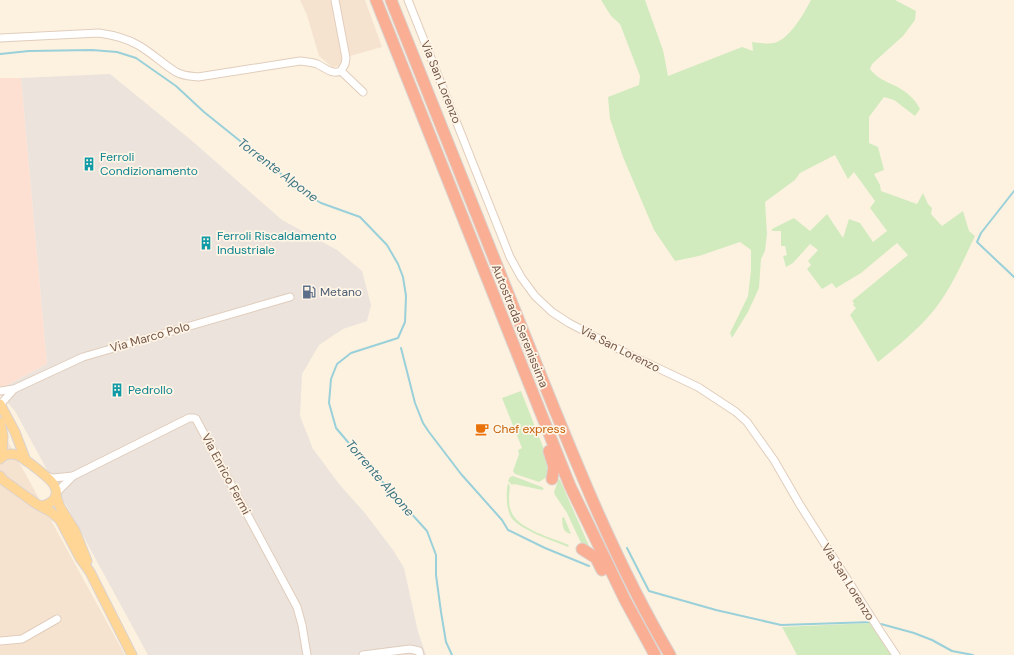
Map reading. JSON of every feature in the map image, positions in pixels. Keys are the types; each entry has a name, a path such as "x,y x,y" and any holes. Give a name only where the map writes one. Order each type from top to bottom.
{"highway":[{"name":"Autostrada Serenissima","path":"376,0 570,486 625,600 655,655"},
{"name":"Autostrada Serenissima","path":"391,0 576,464 630,582 670,655"},
{"path":"536,400 541,427 553,462 552,480"},
{"path":"582,550 596,558 611,583 625,600"}],"main road":[{"path":"0,404 19,441 27,461"},
{"path":"0,422 3,436 1,458"},
{"path":"1,458 6,454 16,454 27,461 54,484 60,506 75,531 86,557 90,572"},
{"path":"1,479 60,520 80,558 90,572 132,655"},
{"path":"40,506 51,503 56,494"}],"street":[{"path":"0,38 99,33 112,35 136,44 177,72 187,76 198,77 300,61 316,63 329,71 336,73 341,71 345,64 346,58 335,0"},
{"name":"Via San Lorenzo","path":"408,0 510,257 530,290 552,312 569,323 698,387 736,412 747,422 774,460 800,505 896,655"},
{"path":"341,71 363,92"},
{"name":"Via Marco Polo","path":"0,391 14,389 72,361 92,354 290,297"},
{"name":"Via Marco Polo","path":"0,404 14,389"},
{"name":"Via Enrico Fermi","path":"56,494 73,476 189,418 196,419 297,607 302,625 307,655"},
{"name":"Via Enrico Fermi","path":"46,476 53,478 73,476"},
{"path":"0,641 22,639 57,618"},
{"path":"363,655 410,649 419,651 420,655"}],"shaded area":[{"path":"300,0 331,0 344,56 341,66 332,67 319,56 307,15"},
{"path":"338,0 365,0 382,47 350,56"},
{"path":"110,74 191,140 282,220 337,250 362,271 371,305 367,321 343,329 319,345 302,374 300,416 313,449 339,484 364,512 393,550 404,568 418,632 426,655 148,655 15,411 0,394 0,389 47,364 21,78"},
{"path":"0,78 21,78 47,364 0,389"},
{"path":"0,429 8,442 125,655 0,655"}],"green space":[{"path":"601,0 645,0 663,50 668,76 742,47 753,51 752,42 774,43 780,41 796,25 811,0 895,0 916,11 915,20 903,36 872,64 870,69 879,78 908,94 920,109 915,116 894,100 884,97 869,117 869,143 878,147 884,170 874,174 880,185 881,191 917,204 923,193 928,204 932,208 931,214 942,226 963,211 969,231 975,236 957,274 935,309 915,330 878,362 850,315 856,308 852,301 908,255 897,243 861,273 836,288 832,283 822,289 807,269 811,265 808,261 818,250 810,244 793,263 786,267 783,256 787,255 785,246 781,246 781,231 772,231 772,229 794,218 810,231 827,214 843,238 849,219 860,223 873,242 887,231 870,208 875,201 854,172 848,179 835,155 800,173 795,180 765,202 767,234 765,251 761,259 759,288 748,312 732,338 730,333 748,296 751,270 751,250 740,242 699,256 675,261 654,230 623,157 610,119 608,97 639,85 640,76 620,24 611,16"},
{"path":"521,391 551,467 547,477 539,482 515,474 513,471 519,454 518,450 522,448 502,398"},
{"path":"513,476 544,489 542,490 514,484 512,485 508,481 510,477"},
{"path":"559,478 590,548 581,543 567,513 555,495 554,492"},
{"path":"508,483 510,486 509,505 511,511 520,523 536,532 569,545 568,547 529,531 515,522 509,513 507,505"},
{"path":"564,517 571,534 566,532 564,528 562,518"},
{"path":"871,623 891,655 797,655 782,627"}],"waterway":[{"name":"Torrente Alpone","path":"0,54 29,51 92,50 117,52 136,58 176,86 204,112 306,194 321,203 360,217 387,245 398,264 403,277 406,296 405,322 398,338 351,353 337,364 331,379 329,403 336,428 427,531 436,555 436,575 441,612 446,642 452,655"},
{"path":"1014,191 981,233 977,242 1014,277"},
{"path":"401,348 415,403 423,423 461,474 502,520 508,530 545,548 589,566"},
{"path":"627,548 649,591 716,610 781,625 872,622"},
{"path":"881,624 914,633 932,640 952,651 973,655"}],"place":[{"name":"Ferroli Condizionamento","path":"89,164"},
{"name":"Ferroli Riscaldamento Industriale","path":"206,243"},
{"name":"Metano","path":"309,292"},
{"name":"Pedrollo","path":"117,390"},
{"name":"Chef express","path":"482,429"}]}
